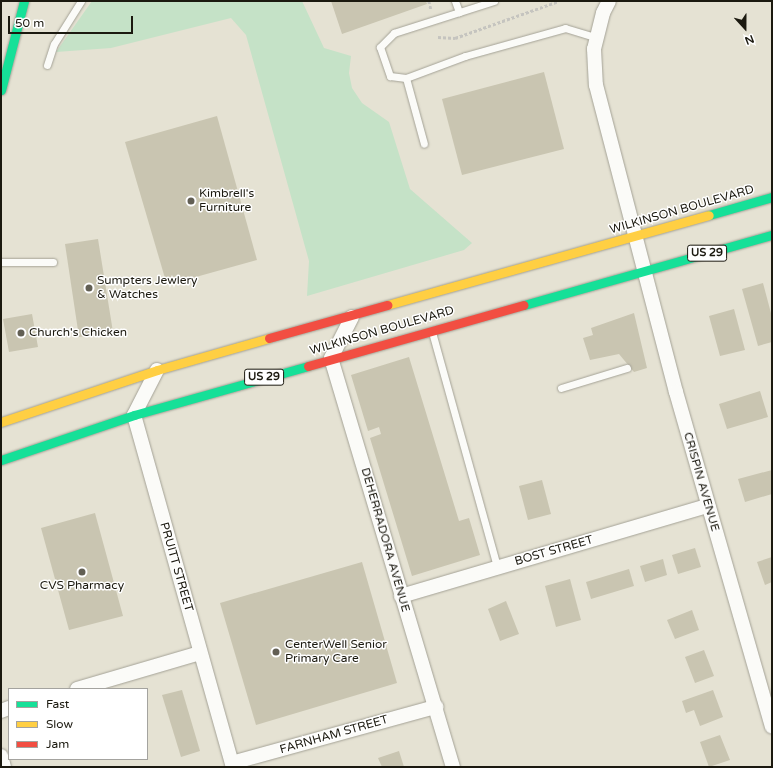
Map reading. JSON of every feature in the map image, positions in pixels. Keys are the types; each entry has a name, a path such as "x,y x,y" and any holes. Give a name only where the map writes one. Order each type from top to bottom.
{"main road":[{"path":"1,90 24,1"},
{"name":"WILKINSON BOULEVARD","path":"1,422 157,370 352,317 772,197"},
{"name":"WILKINSON BOULEVARD","path":"1,460 134,415 331,358 772,235"}],"street":[{"name":"CRISPIN AVENUE","path":"609,1 602,13 594,49 596,85 633,236 707,506 772,727"},
{"path":"331,358 352,317"},
{"name":"DEHERRADORA AVENUE","path":"331,358 453,767"},
{"path":"134,415 157,370"},
{"name":"PRUITT STREET","path":"134,415 200,653 233,765"},
{"name":"BOST STREET","path":"401,596 707,506"},
{"path":"80,688 200,653"},
{"name":"FARNHAM STREET","path":"233,765 436,707"},
{"path":"1,756 4,767"}],"lane":[{"path":"47,65 54,44 81,1"},
{"path":"455,1 459,12"},
{"path":"494,1 394,33 380,47 390,76 406,78 464,56 565,28 597,38"},
{"path":"406,78 424,144"},
{"path":"1,262 53,262"},
{"path":"431,330 497,568"},
{"path":"561,388 627,368"}],"path":[{"path":"429,1 432,12"},
{"path":"438,37 462,36 559,1"}],"green space":[{"path":"92,1 302,1 324,48 351,56 349,73 352,88 362,103 389,122 410,189 472,243 464,250 307,296 309,261 246,35 231,18 111,48 56,52"}],"building":[{"path":"331,1 426,1 427,4 342,34"},
{"path":"544,72 564,149 462,175 442,99"},
{"name":"Kimbrell's Furniture","path":"217,116 257,260 167,285 125,142"},
{"name":"Sumpters Jewlery & Watches","path":"98,239 113,332 79,337 65,244"},
{"path":"763,283 772,317 772,342 758,346 742,289"},
{"path":"734,309 745,350 720,356 709,316"},
{"path":"634,313 647,368 634,372 619,354 590,360 583,338 593,335 591,328"},
{"name":"Church's Chicken","path":"32,314 38,347 9,352 3,319"},
{"path":"409,357 459,521 469,518 480,555 412,576 370,438 381,434 379,427 368,431 351,375"},
{"path":"760,391 768,417 727,429 719,404"},
{"path":"772,470 772,494 745,502 738,479"},
{"path":"542,480 551,514 528,520 519,486"},
{"name":"CVS Pharmacy","path":"95,513 123,616 69,630 41,528"},
{"path":"695,548 701,567 678,574 672,555"},
{"path":"772,557 772,582 765,585 757,562"},
{"path":"663,559 667,575 645,582 640,566"},
{"path":"362,562 397,683 256,725 220,603"},
{"path":"629,569 634,586 591,599 586,582"},
{"path":"570,579 581,620 556,627 545,586"},
{"path":"506,601 519,634 500,641 488,609"},
{"path":"692,610 699,630 675,639 667,620"},
{"path":"704,650 714,676 695,683 685,657"},
{"path":"182,690 200,751 181,757 162,695"},
{"path":"713,690 723,717 700,726 694,710 686,713 682,701"},
{"path":"720,735 730,760 709,767 700,742"},
{"path":"399,751 404,767 382,767 378,758"}],"traffic: fast":[{"path":"1,90 24,1"},
{"path":"709,215 772,197"},
{"path":"524,305 772,235"},
{"path":"1,460 134,415 308,366"}],"traffic: slow":[{"path":"387,305 709,215"},
{"path":"1,422 157,370 269,338"}],"traffic: jam":[{"path":"269,338 387,305"},
{"path":"308,366 524,305"}],"place":[{"name":"Kimbrell's Furniture","path":"191,201"},
{"name":"Sumpters Jewlery & Watches","path":"89,288"},
{"name":"Church's Chicken","path":"21,333"},
{"name":"CVS Pharmacy","path":"82,572"},
{"name":"CenterWell Senior Primary Care","path":"276,652"}]}
